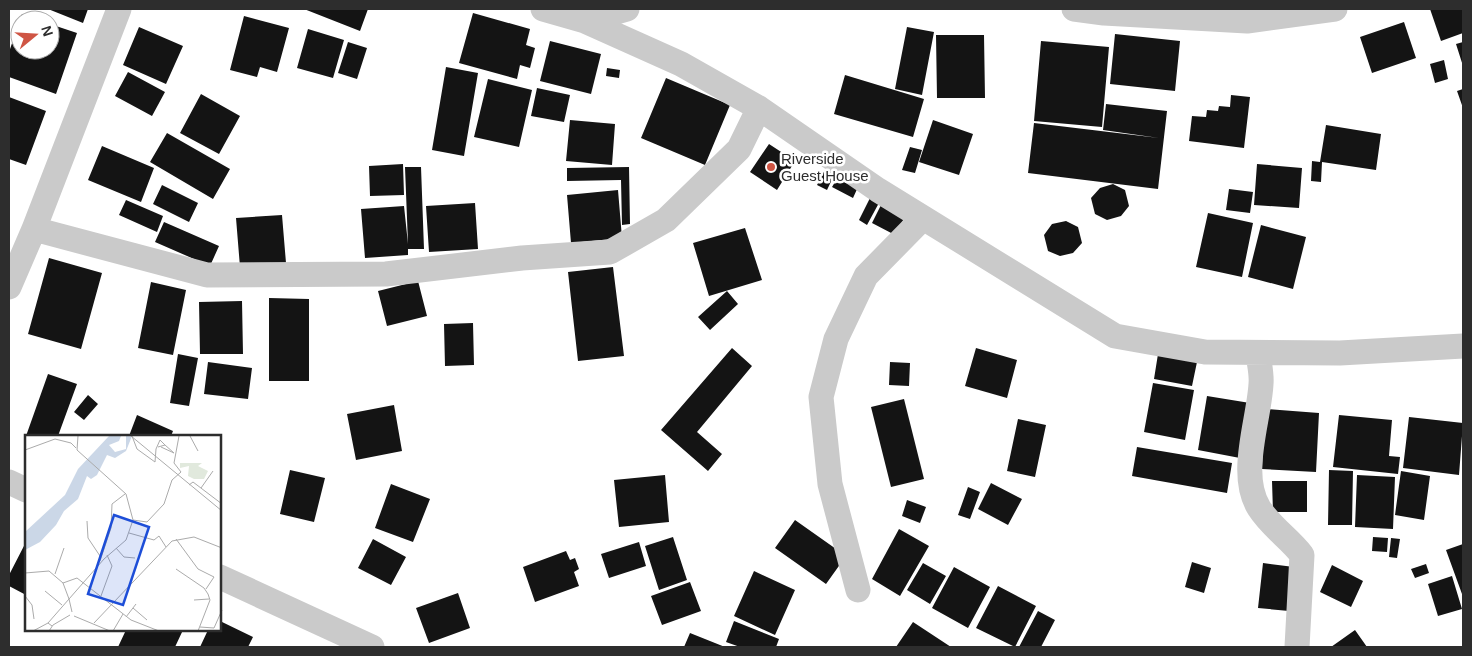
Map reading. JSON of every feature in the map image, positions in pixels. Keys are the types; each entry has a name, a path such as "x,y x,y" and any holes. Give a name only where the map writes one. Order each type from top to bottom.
{"street":[{"path":"9,287 34,229 119,9"},
{"path":"543,9 585,21 681,64 759,108 878,190 1115,336 1205,352 1340,353 1463,346"},
{"path":"585,21 627,9"},
{"path":"1074,9 1104,13 1247,21 1335,9"},
{"path":"34,229 206,275 386,274 522,258 610,252 666,220 739,150 759,108"},
{"path":"858,590 830,484 821,397 836,339 866,276 923,218"},
{"path":"1258,353 1261,383 1250,465 1250,486 1258,507 1281,536 1294,545 1302,555 1297,647"},
{"path":"9,482 25,490"},
{"path":"221,577 372,647"}],"building":[{"path":"48,9 88,9 83,23 60,14 60,10"},
{"path":"304,9 368,9 360,31"},
{"path":"1430,9 1463,9 1463,33 1441,41"},
{"path":"473,13 530,29 526,45 535,48 530,68 520,65 517,79 459,63"},
{"path":"244,16 289,28 277,72 260,67 257,77 230,70"},
{"path":"1404,22 1416,58 1372,73 1360,37"},
{"path":"60,27 77,33 56,94 9,77 10,49 10,60 60,60"},
{"path":"139,27 183,46 166,84 123,65"},
{"path":"907,27 934,32 922,95 895,89"},
{"path":"308,29 344,40 333,78 297,68"},
{"path":"1115,34 1180,41 1175,91 1110,84"},
{"path":"936,35 984,35 985,98 937,98"},
{"path":"550,41 601,54 591,94 540,81"},
{"path":"1041,41 1109,47 1102,127 1034,121"},
{"path":"348,42 367,48 357,79 338,73"},
{"path":"1463,42 1463,66 1456,44"},
{"path":"1444,60 1448,79 1435,83 1430,64"},
{"path":"446,67 478,73 464,156 432,150"},
{"path":"607,68 620,70 619,78 606,76"},
{"path":"128,72 165,92 152,116 115,96"},
{"path":"845,75 924,99 913,137 834,114"},
{"path":"666,78 730,105 705,165 641,138"},
{"path":"488,79 532,90 519,147 474,137"},
{"path":"537,88 570,95 564,122 531,116"},
{"path":"1463,89 1463,108 1457,91"},
{"path":"201,94 240,116 219,154 180,133"},
{"path":"1231,95 1250,97 1244,148 1189,141 1192,116 1206,117 1207,110 1218,111 1219,106 1230,107"},
{"path":"9,97 46,111 26,165 9,159"},
{"path":"1106,104 1167,111 1158,189 1028,173 1034,123 1159,138 1103,130"},
{"path":"570,120 615,124 612,165 566,161"},
{"path":"933,120 973,134 959,175 919,162"},
{"path":"1326,125 1381,134 1376,170 1322,162 1321,182 1311,181 1312,161 1320,162"},
{"path":"167,133 230,169 213,199 150,162"},
{"path":"769,144 795,161 777,190 750,172"},
{"path":"102,146 154,168 141,202 88,180"},
{"path":"910,147 922,150 915,173 902,170"},
{"path":"403,164 404,195 370,196 369,166"},
{"path":"1257,164 1302,168 1299,208 1254,205"},
{"path":"827,166 836,171 827,190 817,185"},
{"path":"405,167 421,167 424,249 408,249 408,255 365,258 361,209 404,206 408,244"},
{"path":"629,167 630,224 622,225 621,180 567,181 567,168"},
{"path":"838,177 858,187 853,198 832,187"},
{"path":"1113,184 1125,190 1129,206 1121,216 1107,220 1095,214 1091,198 1100,188"},
{"path":"162,185 198,203 189,222 153,204"},
{"path":"1229,189 1253,192 1250,213 1226,210"},
{"path":"618,190 622,238 571,243 567,195"},
{"path":"871,196 880,201 867,225 859,220"},
{"path":"126,200 163,216 157,232 119,215"},
{"path":"475,203 478,249 429,252 426,206"},
{"path":"882,203 906,215 895,235 872,223"},
{"path":"1208,213 1253,223 1242,277 1196,267"},
{"path":"282,215 286,263 240,267 236,218"},
{"path":"1066,221 1078,227 1082,243 1073,253 1060,256 1048,251 1044,235 1052,224"},
{"path":"164,222 219,246 210,266 155,242"},
{"path":"1261,225 1306,237 1293,289 1248,277"},
{"path":"745,228 762,280 709,296 693,243"},
{"path":"49,258 102,273 81,349 28,334"},
{"path":"613,267 624,356 578,361 568,272"},
{"path":"418,281 427,316 387,326 378,291"},
{"path":"151,282 186,290 173,355 138,348"},
{"path":"727,291 738,304 710,330 698,317"},
{"path":"269,298 309,299 309,381 269,381"},
{"path":"242,301 243,354 200,354 199,302"},
{"path":"473,323 474,365 445,366 444,324"},
{"path":"732,348 752,366 697,432 722,454 708,471 661,430"},
{"path":"976,348 1017,360 1007,398 965,386"},
{"path":"178,354 198,358 189,406 170,403"},
{"path":"1158,354 1197,362 1192,386 1154,379"},
{"path":"208,362 252,368 248,399 204,394"},
{"path":"890,362 910,363 909,386 889,385"},
{"path":"48,374 77,384 58,435 26,435"},
{"path":"1153,383 1194,390 1185,440 1144,432"},
{"path":"88,395 98,404 84,420 74,412"},
{"path":"1207,396 1250,403 1240,458 1198,450"},
{"path":"904,399 924,479 891,487 871,407"},
{"path":"394,405 402,451 356,460 347,414"},
{"path":"1265,409 1319,413 1316,472 1262,469"},
{"path":"137,415 173,431 171,435 129,435"},
{"path":"1339,415 1392,420 1389,456 1400,457 1398,474 1333,467"},
{"path":"1409,417 1463,423 1459,475 1403,468"},
{"path":"1018,419 1046,425 1035,477 1007,471"},
{"path":"1137,447 1232,463 1227,493 1132,476"},
{"path":"290,470 325,478 314,522 280,514"},
{"path":"1329,470 1353,471 1352,525 1328,525"},
{"path":"1401,471 1430,476 1424,520 1395,515"},
{"path":"665,475 669,522 619,527 614,480"},
{"path":"1357,475 1395,477 1393,529 1355,527"},
{"path":"1272,481 1307,481 1307,512 1273,512"},
{"path":"991,483 1022,499 1008,525 978,509"},
{"path":"391,484 430,499 413,542 375,528"},
{"path":"968,487 980,492 970,519 958,515"},
{"path":"907,500 926,507 920,523 902,516"},
{"path":"795,520 846,556 826,584 775,548"},
{"path":"899,529 929,546 900,596 872,579"},
{"path":"673,537 687,580 659,590 645,546"},
{"path":"1373,537 1388,538 1387,552 1372,551"},
{"path":"1391,538 1400,539 1397,558 1389,557"},
{"path":"373,539 406,557 391,585 358,568"},
{"path":"639,542 646,566 609,578 601,554"},
{"path":"25,544 25,594 9,586 9,575"},
{"path":"1463,544 1463,593 1462,594 1446,550"},
{"path":"566,551 570,560 575,558 579,569 574,572 579,586 535,602 523,567"},
{"path":"1192,562 1211,568 1204,593 1185,587"},
{"path":"923,563 946,576 930,604 907,590"},
{"path":"1263,563 1294,567 1289,611 1258,608"},
{"path":"1426,564 1429,573 1415,578 1411,569"},
{"path":"1332,565 1363,581 1351,607 1320,592"},
{"path":"954,567 990,587 968,628 932,608"},
{"path":"754,571 795,590 775,635 734,616"},
{"path":"1452,576 1462,609 1438,616 1428,584"},
{"path":"690,582 701,611 662,625 651,596"},
{"path":"998,586 1036,606 1015,647 976,628"},
{"path":"458,593 470,628 429,643 416,608"},
{"path":"1038,611 1055,620 1041,647 1019,647"},
{"path":"221,621 253,637 248,647 200,647 208,631 221,631"},
{"path":"734,621 779,639 776,647 740,647 726,642"},
{"path":"913,622 951,647 896,647"},
{"path":"1355,630 1367,647 1331,647"},
{"path":"126,631 183,631 175,647 118,647"},
{"path":"690,633 725,647 684,647"}],"place":[{"name":"Riverside Guest House","path":"771,167"}]}
